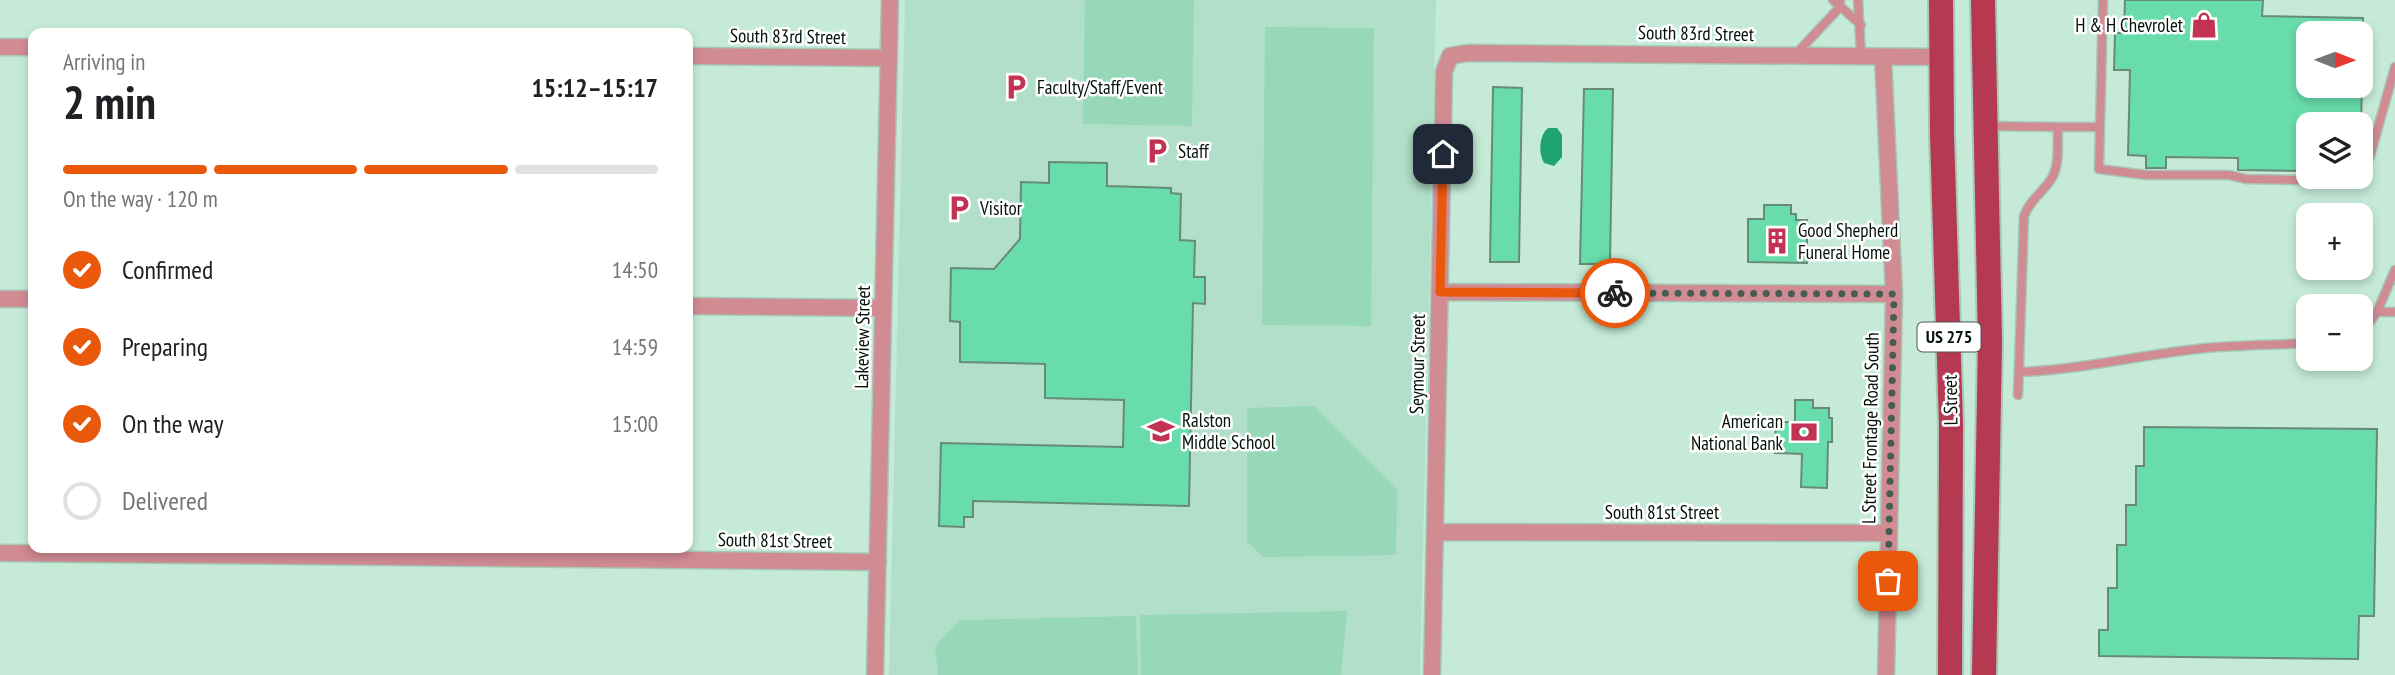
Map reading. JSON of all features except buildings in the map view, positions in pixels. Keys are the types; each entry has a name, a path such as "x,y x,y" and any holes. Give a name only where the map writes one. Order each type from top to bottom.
{"main road":[{"name":"L Street","path":"1941,0 1951,413 1950,675"},
{"name":"L Street","path":"1983,0 1990,407 1984,675"}],"street":[{"name":"Lakeview Street","path":"875,675 890,0"},
{"path":"0,47 28,47"},
{"name":"South 83rd Street","path":"1450,56 1481,53 1941,57"},
{"name":"South 83rd Street","path":"693,56 889,58"},
{"name":"Seymour Street","path":"1432,675 1444,72 1450,56"},
{"name":"L Street Frontage Road South","path":"1883,57 1894,294 1886,675"},
{"path":"1440,292 1894,294"},
{"path":"0,299 28,299"},
{"path":"693,306 883,308"},
{"name":"South 81st Street","path":"1434,532 1889,533"},
{"name":"South 81st Street","path":"0,553 878,562"}],"lane":[{"path":"1858,0 1861,56"},
{"path":"2103,0 2099,169 2147,175 2229,175 2246,179 2296,180"},
{"path":"1795,55 1838,2 1861,25"},
{"path":"2373,145 2395,67"},
{"path":"1985,126 2100,127"},
{"path":"2018,395 2024,216 2030,202 2049,182 2056,168 2058,127"},
{"path":"2373,318 2395,270"},
{"path":"2377,312 2395,312"},
{"path":"2019,372 2067,370 2101,362 2206,348 2296,344"}],"shaded area":[{"name":"Ralston Middle School","path":"905,0 1436,0 1420,675 889,675"},
{"path":"1085,0 1194,0 1192,126 1083,124"},
{"path":"1265,27 1374,28 1371,326 1262,325"},
{"path":"1548,128 1557,128 1562,135 1562,157 1554,166 1544,163 1541,154 1541,140"},
{"path":"1314,406 1397,489 1396,555 1263,557 1247,541 1247,408"},
{"path":"1347,611 1341,675 1141,675 1140,615"},
{"path":"1136,616 1138,675 938,675 935,646 960,620"}],"way so far":[{"path":"1615,293 1894,294 1888,581"}],"place":[{"name":"H & H Chevrolet","path":"2204,25"},
{"name":"Faculty/Staff/Event","path":"1016,87"},
{"name":"Staff","path":"1157,151"},
{"name":"Visitor","path":"959,208"},
{"name":"Good Shepherd Funeral Home","path":"1777,241"},
{"name":"Ralston Middle School","path":"1161,431"},
{"name":"American National Bank","path":"1804,432"}],"route":[{"path":"1443,154 1440,292 1615,293"}]}
